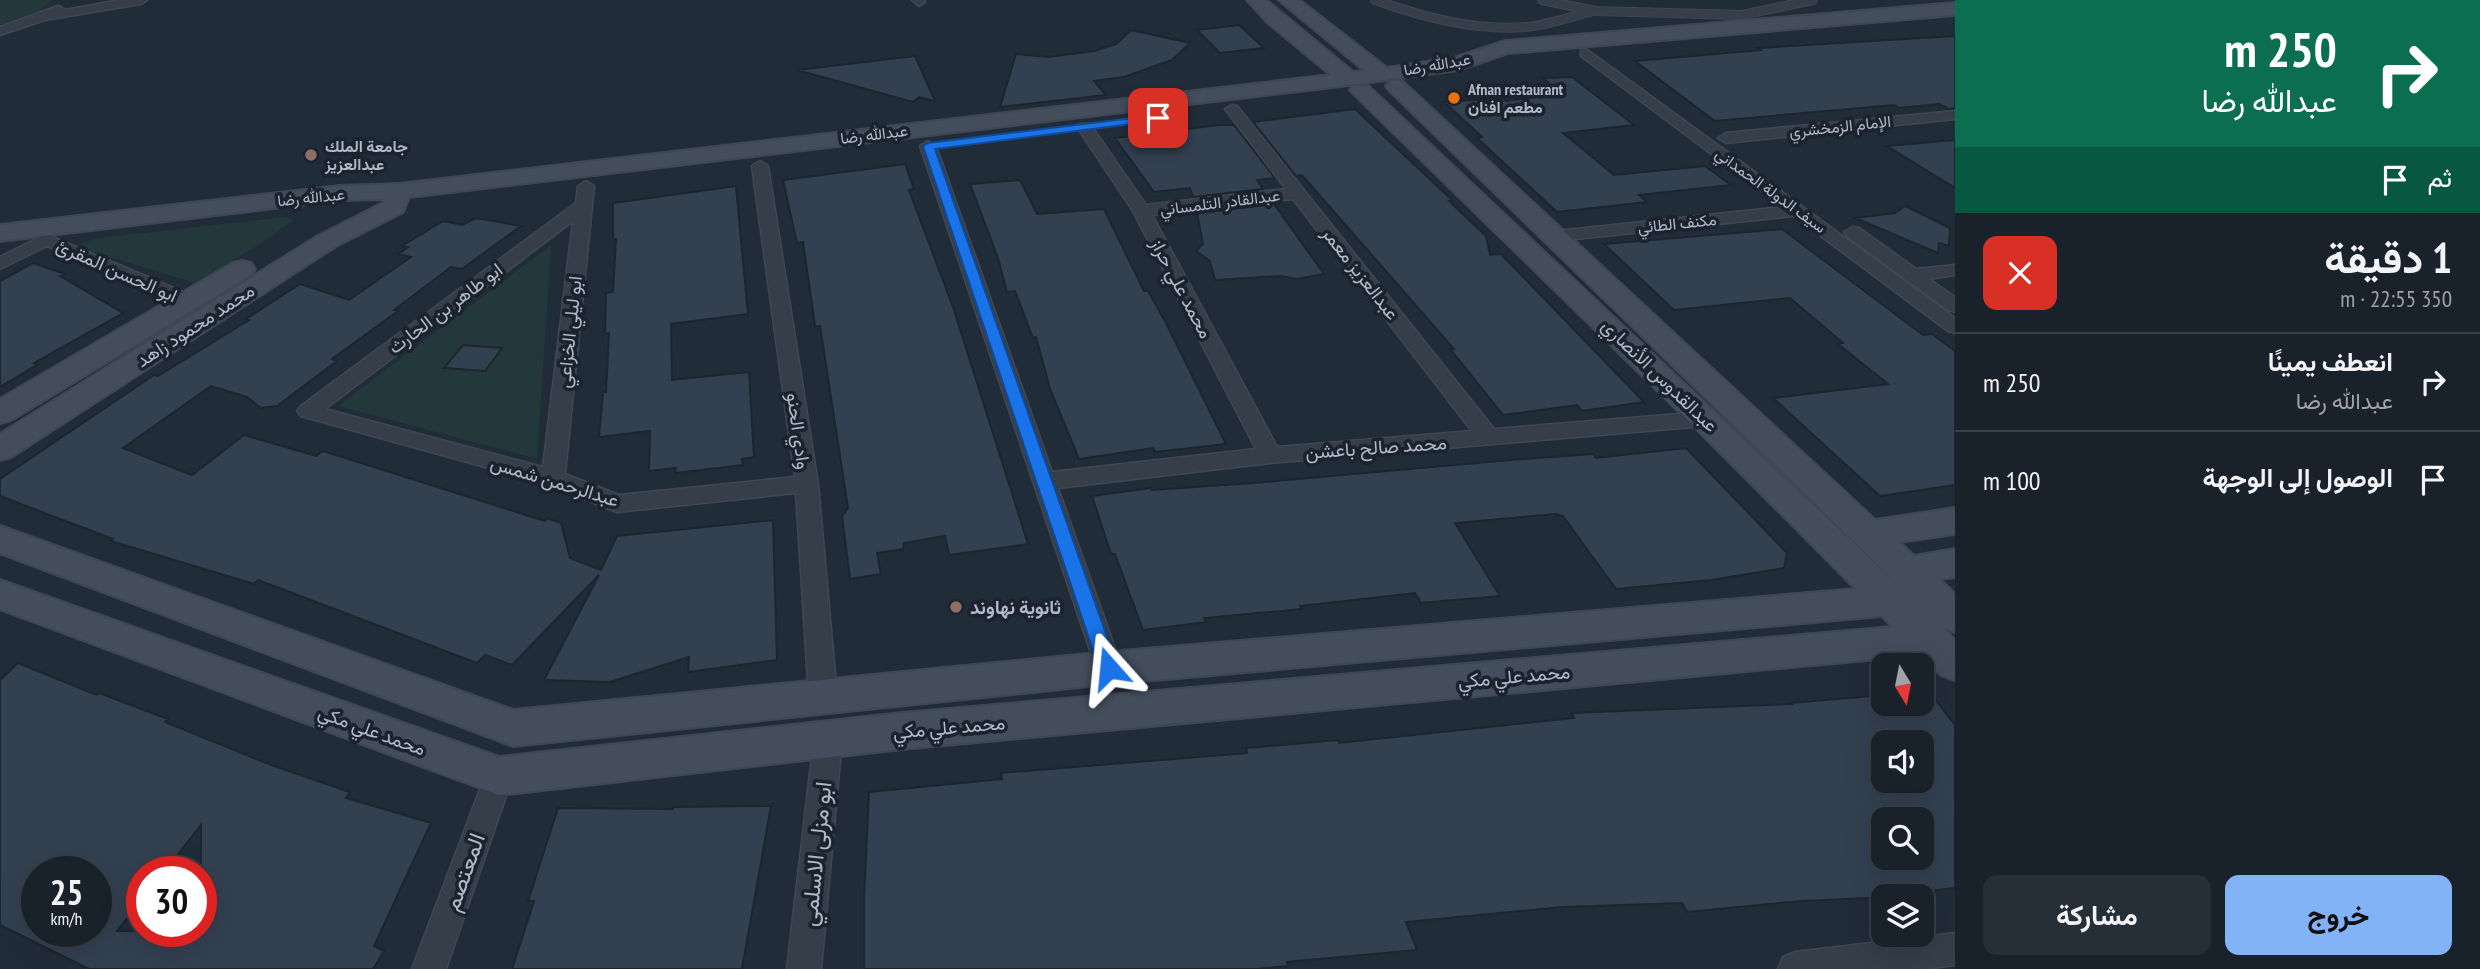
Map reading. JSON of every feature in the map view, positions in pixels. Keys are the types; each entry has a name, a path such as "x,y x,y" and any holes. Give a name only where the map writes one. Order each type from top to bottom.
{"street":[{"path":"47,17 71,0"},
{"path":"0,32 47,17 141,0"},
{"path":"1256,0 1274,18 1372,82"},
{"path":"1288,0 1372,82"},
{"name":"عبدالله رضا","path":"3,242 345,199 584,196 760,166 1232,108 1458,64 1505,47 1955,9"},
{"name":"عبدالله رضا","path":"396,199 1372,82 1474,77 1515,63 1594,52 1955,20"},
{"name":"سيف الدولة الحمداني","path":"1594,52 1732,143 1912,275 1945,291 1955,306"},
{"name":"سيف الدولة الحمداني","path":"1594,52 1780,197 1955,327"},
{"name":"عبدالقدوس الأنصاري","path":"1372,82 1549,229 1868,534 1897,586"},
{"name":"عبدالقدوس الأنصاري","path":"1372,82 1705,419 1897,586 1946,640"},
{"name":"عبدالعزيز معمر","path":"1232,108 1489,438"},
{"name":"الإمام الزمخشري","path":"1732,143 1955,115"},
{"name":"الإمام الزمخشري","path":"1732,143 1955,126"},
{"name":"محمد علي حراز","path":"1085,127 1141,211 1270,455"},
{"path":"928,146 1109,668"},
{"name":"وادي الحنو","path":"760,166 807,484 823,696"},
{"name":"عبدالقادر التلمساني","path":"1141,211 1299,193"},
{"name":"ابو طاهر بن الحارث","path":"308,411 584,196"},
{"name":"ابو ليلي الخزاعي","path":"553,478 584,196"},
{"name":"مكنف الطائي","path":"1549,229 1780,197"},
{"name":"عبدالله رضا","path":"3,242 46,239 345,199"},
{"name":"محمد محمود زاهد","path":"0,413 188,301 345,199"},
{"name":"محمد محمود زاهد","path":"0,449 396,199"},
{"name":"مكنف الطائي","path":"1549,229 1798,210"},
{"path":"0,264 46,239"},
{"name":"ابو الحسن المقرئ","path":"46,239 188,301"},
{"path":"1912,275 1955,271"},
{"name":"عبدالرحمن شمس","path":"308,411 553,478 617,504 807,484"},
{"name":"محمد صالح باعشن","path":"1046,481 1270,455 1705,419"},
{"path":"1868,534 1955,521"},
{"path":"0,538 513,728 1897,586 1955,563"},
{"name":"محمد علي مكي","path":"0,594 499,776 902,731 1946,640"},
{"path":"899,690 902,731"},
{"name":"ابو مزلى الاسلمي","path":"804,969 828,739"},
{"name":"المعتصم","path":"429,969 499,776"},
{"path":"1796,969 1894,963 1955,949"}],"lane":[{"path":"1375,0 1424,18 1488,27 1527,27 1596,11"},
{"path":"1542,0 1596,11 1742,15 1813,0"}],"green space":[{"path":"0,0 53,0 39,11 0,25"},
{"path":"285,217 294,220 195,283 81,248 81,243 98,238"},
{"path":"551,245 537,459 338,406"}],"building":[{"path":"1239,25 1264,48 1220,53 1197,30"},
{"path":"1131,30 1190,43 1172,60 1124,77 1094,81 1106,95 1000,107 1016,54 1048,57 1094,51 1116,44"},
{"path":"1955,36 1955,108 1949,109 1939,104 1899,108 1894,105 1715,121 1635,61 1761,50 1758,48"},
{"path":"915,56 935,101 919,97 913,102 797,70"},
{"path":"1572,77 1634,125 1563,133 1614,175 1705,166 1731,185 1639,195 1647,202 1557,212 1477,138 1482,137 1444,102 1503,98 1506,101 1561,93 1543,78"},
{"path":"1355,109 1452,200 1449,201 1486,236 1490,255 1501,254 1644,402 1582,411 1577,405 1503,415 1450,349 1454,349 1302,175 1296,176 1253,122"},
{"path":"1234,125 1275,178 1257,180 1263,189 1193,197 1190,188 1154,192 1115,138"},
{"path":"1955,140 1955,188 1887,146"},
{"path":"905,164 914,189 909,190 953,307 1028,544 949,555 945,536 904,543 903,549 877,553 881,574 850,579 842,516 848,508 820,326 815,326 803,242 797,243 783,180"},
{"path":"1020,180 1037,214 1104,209 1144,291 1148,291 1166,323 1226,444 1155,452 1153,448 1079,459 1050,389 1036,337 1033,338 1015,291 1007,292 998,258 970,184"},
{"path":"736,186 748,314 671,324 672,380 749,372 754,457 742,459 743,465 675,473 676,468 649,471 650,431 599,437 603,392 606,392 609,333 605,334 606,293 613,292 616,239 613,239 613,203"},
{"path":"1274,204 1324,274 1297,279 1281,276 1215,280 1210,261 1196,251 1203,244 1197,213"},
{"path":"1905,206 1950,228 1949,246 1939,243 1938,253 1855,218 1895,213"},
{"path":"476,218 521,226 462,269 451,267 394,310 398,311 332,359 337,361 277,406 261,408 247,397 211,386 123,448 192,475 244,435 316,456 323,451 545,521 547,518 561,523 570,558 601,570 617,536 773,520 777,660 688,672 689,657 610,682 544,680 599,575 512,665 485,655 477,663 258,580 254,584 111,541 113,539 0,496 0,479 154,375 158,376 249,320 246,319 300,284 349,300 411,257 399,254 408,247 402,246 443,221 462,225"},
{"path":"1782,229 1923,335 1932,334 1955,351 1955,485 1880,496 1773,398 1888,384 1838,344 1843,343 1790,298 1674,310 1604,244"},
{"path":"33,263 65,274 60,276 123,313 34,363 37,365 0,387 0,281"},
{"path":"463,345 502,348 485,371 444,368"},
{"path":"1686,448 1787,553 1784,568 1711,580 1616,589 1563,516 1556,514 1455,523 1500,596 1421,603 1415,593 1300,606 1302,609 1204,618 1206,622 1143,630 1115,554 1111,554 1092,496 1151,488 1254,483 1593,454 1596,458"},
{"path":"18,663 97,695 99,693 168,719 165,722 271,765 350,792 346,798 431,823 374,946 384,951 373,969 89,969 44,947 112,947 112,856 21,856 21,935 0,925 0,680"},
{"path":"1871,696 1871,716 1934,716 1934,698 1955,725 1955,888 1934,890 1934,884 1871,884 1871,898 1802,901 1687,912 1682,903 1563,907 1406,922 1417,950 1287,962 1288,966 1257,969 864,969 869,792 1002,779 1001,773 1247,753 1246,748 1339,740 1339,743 1574,718 1572,713 1791,703"},
{"path":"771,806 742,969 512,969 534,901 528,901 558,808"}],"place":[{"name":"Afnan restaurant مطعم افنان","path":"1454,98"},
{"name":"جامعة الملك عبدالعزيز","path":"311,155"},
{"name":"ثانوية نهاوند","path":"956,607"}],"route":[{"path":"1109,668 928,146 1158,118"}]}
